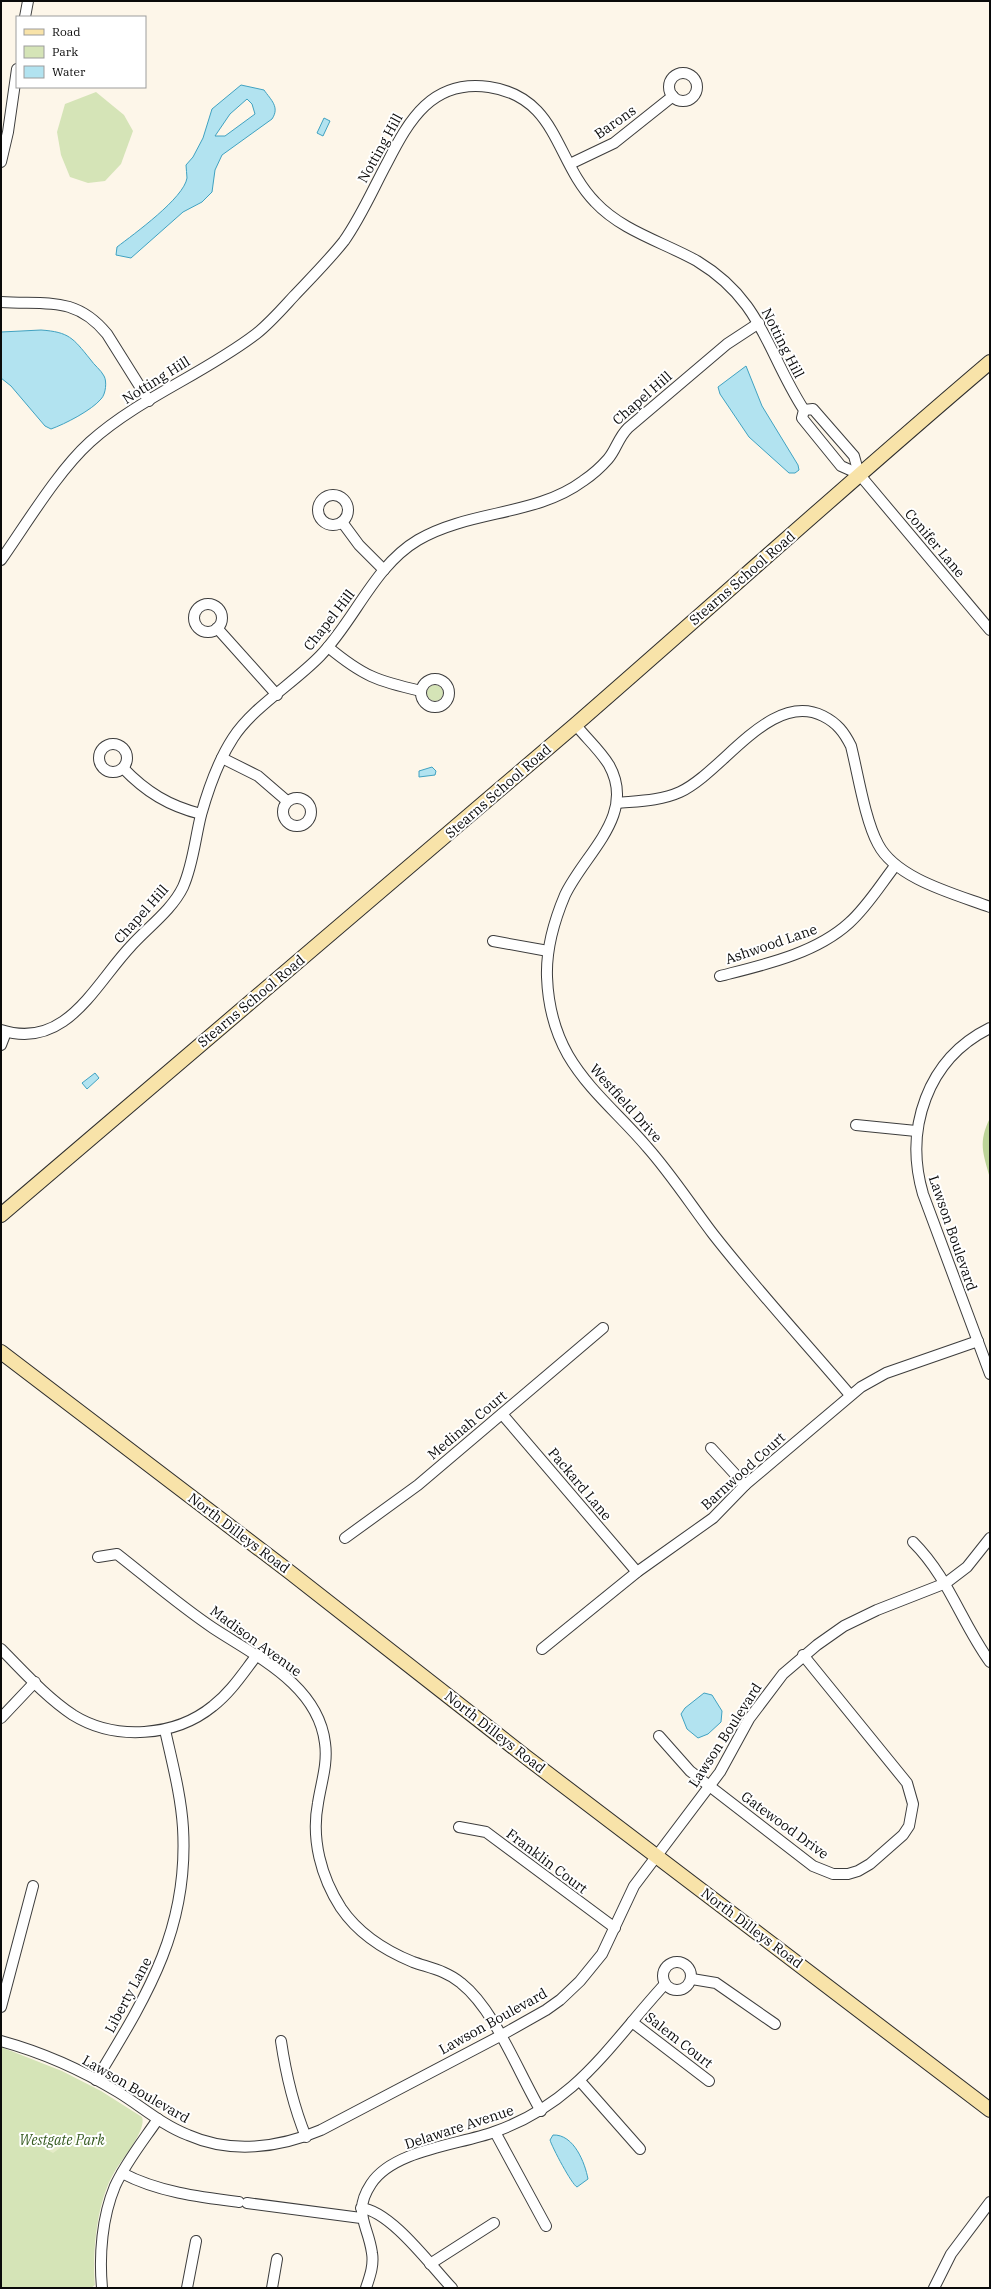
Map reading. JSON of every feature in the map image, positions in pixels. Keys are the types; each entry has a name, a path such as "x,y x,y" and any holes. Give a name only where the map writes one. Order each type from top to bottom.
{"main road":[{"name":"Stearns School Road","path":"1,1215 575,724 794,533 859,474 990,362"},
{"name":"North Dilleys Road","path":"1,1352 990,2110"}],"street":[{"path":"25,16 28,1"},
{"path":"1,162 8,132 16,76"},
{"name":"Notting Hill","path":"1,560 77,455 111,425 243,343 271,321 343,241 356,222 408,124 422,107 433,100 458,89 480,86 512,94 534,106 549,123 586,191 606,212 622,224 683,253 708,268 736,291 759,323 789,387 804,410 802,418 841,466 859,474"},
{"name":"Barons","path":"570,164 614,143 672,96"},
{"path":"1,302 57,303 85,314 99,324 107,334 149,401"},
{"name":"Chapel Hill","path":"3,1031 29,1033 49,1029 66,1020 81,1007 128,948 181,891 188,874 201,814 222,758 241,728 328,647 384,570 405,549 428,534 449,526 544,500 582,482 608,459 619,437 628,428 726,344 759,323"},
{"path":"804,410 813,409 854,456 859,474"},
{"name":"Conifer Lane","path":"859,474 990,630"},
{"path":"342,522 358,545 384,570"},
{"path":"218,628 277,695"},
{"path":"328,647 346,662 373,679 421,691"},
{"path":"617,803 648,801 680,792 700,780 777,716 798,710 810,712 832,721 846,735 851,746 874,835 883,853 896,866 917,878 990,907"},
{"name":"Westfield Drive","path":"575,724 609,766 615,781 617,803 610,826 581,868 566,895 553,929 548,951 547,977 554,1019 559,1036 582,1077 646,1146 713,1234 850,1395"},
{"path":"222,758 258,776 287,801"},
{"path":"123,768 146,791 156,798 183,810 201,814"},
{"name":"Ashwood Lane","path":"720,976 803,950 828,938 850,922 896,866"},
{"path":"493,941 548,951"},
{"name":"Lawson Boulevard","path":"990,1028 967,1043 952,1056 930,1087 916,1131 915,1151 921,1188 990,1374"},
{"path":"1,1045 3,1031"},
{"path":"856,1125 916,1131"},
{"name":"Medinah Court","path":"345,1538 418,1485 603,1328"},
{"name":"Barnwood Court","path":"542,1649 636,1572 713,1518 745,1485 850,1395 886,1373 978,1341"},
{"name":"Packard Lane","path":"502,1414 636,1572"},
{"path":"711,1448 745,1485"},
{"name":"Lawson Boulevard","path":"1,2040 66,2065 96,2080 188,2136 230,2146 262,2147 306,2137 500,2036 546,2010 580,1981 602,1954 634,1886 720,1772 749,1719 783,1674 803,1655 844,1626 877,1610 946,1584 967,1567 990,1538"},
{"path":"913,1542 930,1559 946,1584 990,1662"},
{"name":"Madison Avenue","path":"98,1557 117,1554 213,1628 257,1656 297,1686 313,1706 318,1717 326,1745 326,1762 317,1804 316,1837 320,1860 330,1889 342,1909 369,1938 389,1951 448,1974 472,1992 486,2009 541,2111"},
{"path":"1,1649 35,1682 74,1715 99,1727 130,1732 165,1730 199,1716 213,1707 226,1695 257,1656"},
{"name":"Gatewood Drive","path":"659,1736 690,1771 813,1866 833,1874 858,1871 870,1864 903,1835 909,1826 913,1814 913,1804 907,1783 803,1655"},
{"path":"1,1718 35,1682"},
{"name":"Liberty Lane","path":"96,2080 156,1976 173,1926 181,1890 182,1822 165,1730"},
{"name":"Franklin Court","path":"459,1827 486,1832 615,1928"},
{"path":"1,2007 33,1886"},
{"name":"Delaware Avenue","path":"361,2213 362,2202 374,2179 399,2162 428,2150 496,2132 527,2119 541,2111 580,2081 597,2064 665,1984 663,1975 665,1969 674,1963 684,1964 690,1969 692,1979"},
{"path":"665,1984 671,1989 678,1990 686,1988 692,1979 716,1983 775,2024"},
{"name":"Salem Court","path":"632,2022 709,2081"},
{"path":"281,2042 287,2080 293,2104 306,2137"},
{"path":"580,2081 640,2149"},
{"path":"102,2288 100,2259 106,2221 115,2186 158,2119"},
{"path":"496,2132 546,2226"},
{"path":"122,2173 139,2182 164,2190 243,2203 361,2213 368,2209 393,2223 452,2288"},
{"path":"934,2288 951,2254 990,2202"},
{"path":"361,2213 372,2254 373,2266 366,2288"},
{"path":"430,2264 494,2223"},
{"path":"187,2288 196,2241"},
{"path":"272,2288 277,2259"}],"green space":[{"path":"96,92 124,115 133,131 121,164 105,181 88,183 70,177 61,155 57,132 65,104"},
{"path":"432,685 438,685 443,690 441,699 438,701 432,701 427,696 427,690"},
{"path":"990,1118 990,1178 985,1161 983,1141 986,1126"},
{"name":"Westgate Park","path":"1,2047 62,2071 101,2091 142,2117 143,2123 138,2137 115,2171 104,2196 95,2242 95,2285 91,2288 1,2288"},
{"path":"57,2136 61,2140 60,2148 53,2153 44,2148"}],"water":[{"path":"241,85 264,90 272,100 275,111 272,119 222,155 215,170 212,192 202,202 183,212 131,258 116,255 117,247 146,225 168,205 184,186 187,178 186,165 193,157 203,138 212,109","holes":["247,99 252,104 255,114 225,136 215,136 230,114"]},
{"path":"324,118 330,121 323,136 317,133"},
{"path":"41,330 58,332 70,337 101,372 106,381 106,388 103,397 97,403 78,416 51,429 45,426 11,386 1,378 1,332"},
{"path":"746,366 762,406 798,465 799,470 795,473 789,473 749,437 720,394 718,387"},
{"path":"432,767 436,771 435,775 419,777 419,771"},
{"path":"95,1073 99,1078 87,1089 82,1083"},
{"path":"704,1693 712,1695 722,1711 721,1722 708,1734 698,1738 687,1729 681,1714 685,1708"},
{"path":"553,2135 567,2139 573,2144 581,2158 588,2179 577,2187 574,2185 567,2173 550,2140"}]}
